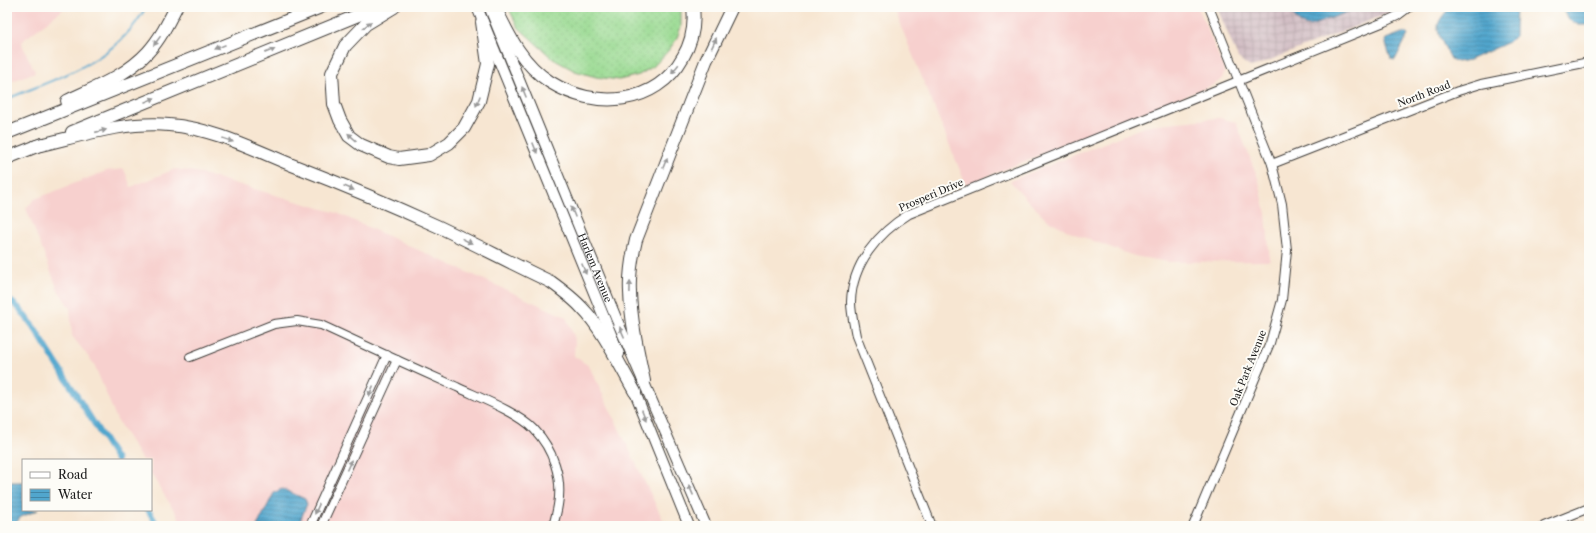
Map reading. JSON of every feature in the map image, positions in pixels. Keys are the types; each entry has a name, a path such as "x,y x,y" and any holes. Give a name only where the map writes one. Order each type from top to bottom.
{"highway":[{"path":"7,128 114,79 125,72 149,51 160,37 176,7"},
{"path":"7,132 321,7"},
{"path":"7,158 378,7"},
{"path":"394,7 366,24 345,46 332,73 334,104 340,120 349,136 361,145 389,157 399,159 429,155 449,143 464,128 479,101 488,64 482,22"},
{"path":"495,7 513,44 528,63 539,73 557,85 576,93 591,98 611,100 629,98 647,92 673,73 680,63 690,42 694,23 693,7"},
{"path":"644,381 631,310 630,291 632,259 636,240 706,61 732,7"},
{"path":"36,146 123,126 153,124 170,125 200,130 319,176 437,226 557,286 574,300 589,316 635,392"}],"main road":[{"name":"Harlem Avenue","path":"477,7 689,526"},
{"name":"Harlem Avenue","path":"490,7 616,318 706,526"}],"street":[{"name":"Oak Park Avenue","path":"1193,526 1270,343 1282,300 1287,250 1282,204 1272,164 1209,7"},
{"name":"Prosperi Drive","path":"932,526 856,336 852,318 851,301 854,283 869,250 880,236 893,224 908,214 1384,22 1397,16 1409,7"},
{"name":"North Road","path":"1272,164 1458,91 1481,84 1589,62"},
{"path":"190,357 274,324 297,321 321,325 488,402 510,413 533,428 547,447 556,464 559,505 553,526"},
{"path":"310,526 387,355"},
{"path":"321,526 397,360"},
{"path":"1544,526 1589,508"}],"shaded area":[{"path":"7,7 66,7 21,42 35,72 7,83"},
{"path":"893,7 1198,7 1223,67 1224,73 1222,79 1215,84 966,185"},
{"path":"1217,7 1399,7 1394,11 1250,67 1238,58"},
{"path":"1219,118 1236,122 1259,181 1266,214 1270,261 1168,262 1134,256 1072,233 1048,220 1010,181 1149,125"},
{"path":"124,169 131,187 175,169 196,172 337,213 566,317 575,339 574,356 589,366 666,526 184,526 152,476 152,459 141,459 117,420 94,364 72,336 70,308 58,290 26,208 35,199 106,171"}],"green space":[{"path":"508,7 681,7 681,27 676,40 654,66 639,75 619,80 596,77 575,71 553,59 518,27"}],"water":[{"path":"1290,7 1361,7 1310,26 1299,22 1295,18"},
{"path":"1450,7 1516,7 1515,36 1509,42 1469,60 1457,62 1451,59 1441,40 1438,30 1440,20"},
{"path":"1562,7 1589,7 1589,25 1579,25 1567,19"},
{"path":"1402,33 1407,33 1408,35 1395,60 1391,59 1385,41 1386,39"},
{"path":"7,482 22,482 22,511 36,511 21,517 13,526 7,526"},
{"path":"283,489 305,499 307,504 298,526 257,526 274,493"}],"waterway":[{"path":"7,99 67,74 86,65 103,54 134,26 146,7"},
{"path":"7,235 7,245"},
{"path":"7,298 19,308 35,329 116,459"},
{"path":"149,511 158,526"}]}
